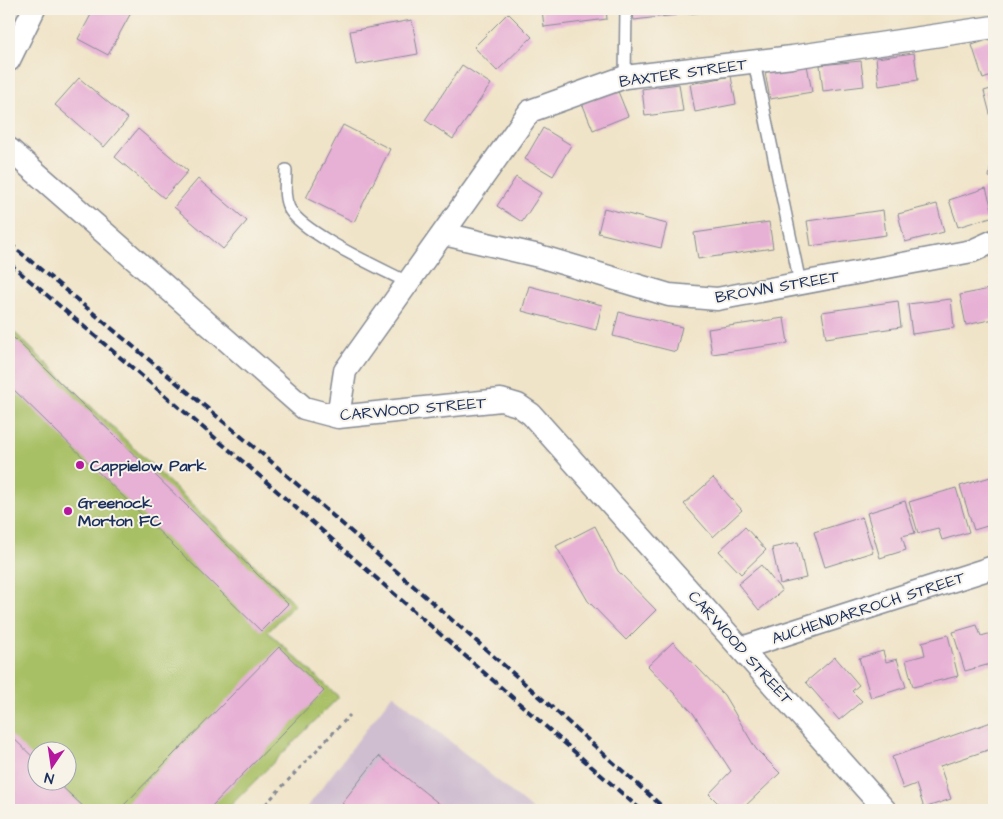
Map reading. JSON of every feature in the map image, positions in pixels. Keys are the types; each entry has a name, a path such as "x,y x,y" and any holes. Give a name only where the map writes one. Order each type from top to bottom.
{"street":[{"path":"9,60 34,9"},
{"name":"BAXTER STREET","path":"338,417 345,372 530,111 625,77 754,62 994,27"},
{"name":"CARWOOD STREET","path":"9,150 304,408 338,417 484,400 502,400 518,405 543,424 886,810"},
{"name":"BROWN STREET","path":"444,234 539,256 669,295 717,299 972,251 994,241"},
{"name":"AUCHENDARROCH STREET","path":"742,648 994,566"}],"lane":[{"path":"625,77 626,9"},
{"path":"754,62 800,284"},
{"path":"286,170 285,199 290,210 297,218 331,242 409,283"}],"path":[{"path":"260,810 350,715"}],"shaded area":[{"path":"393,694 533,810 305,810"}],"green space":[{"name":"Cappielow Park","path":"9,327 295,604 268,632 339,697 226,810 9,810"}],"building":[{"path":"94,9 133,9 108,55 78,39"},
{"path":"542,9 606,9 607,19 544,27"},
{"path":"632,9 675,9 676,15 634,20"},
{"path":"687,9 717,9 717,10 688,14"},
{"path":"508,13 532,37 497,71 474,47"},
{"path":"412,20 418,54 356,65 350,31"},
{"path":"994,38 994,75 983,79 972,45"},
{"path":"914,53 918,80 879,86 876,58"},
{"path":"861,61 864,86 823,91 820,65"},
{"path":"462,65 491,84 453,139 425,120"},
{"path":"807,65 812,92 770,99 765,72"},
{"path":"731,76 736,104 695,112 690,84"},
{"path":"79,78 128,119 104,147 55,105"},
{"path":"679,84 683,111 645,116 642,89"},
{"path":"994,88 994,129 984,91"},
{"path":"617,89 628,116 593,130 582,103"},
{"path":"343,125 390,149 354,222 306,198"},
{"path":"543,128 571,145 553,176 525,159"},
{"path":"138,129 188,171 164,198 115,157"},
{"path":"994,152 994,178 989,177"},
{"path":"516,177 541,193 522,222 497,206"},
{"path":"198,179 247,221 223,249 174,207"},
{"path":"986,188 994,216 958,227 949,200"},
{"path":"937,204 944,232 905,242 898,214"},
{"path":"604,208 667,224 661,248 598,233"},
{"path":"883,210 886,235 811,246 807,221"},
{"path":"769,222 773,248 698,259 694,233"},
{"path":"529,286 602,305 596,330 522,311"},
{"path":"994,288 994,319 966,325 960,295"},
{"path":"951,299 954,328 912,334 908,304"},
{"path":"898,301 901,327 826,338 822,312"},
{"path":"619,312 682,327 676,352 613,336"},
{"path":"784,318 788,343 712,354 708,329"},
{"path":"14,338 288,604 261,631 9,385 9,344"},
{"path":"994,476 994,524 974,530 960,486"},
{"path":"713,478 742,510 713,537 684,504"},
{"path":"956,488 969,532 942,540 938,528 918,533 909,502"},
{"path":"905,501 915,533 902,536 906,550 880,558 867,513"},
{"path":"862,517 873,552 825,567 814,532"},
{"path":"595,526 618,571 656,610 626,640 588,601 556,546"},
{"path":"745,527 766,550 741,574 719,551"},
{"path":"798,542 806,578 780,584 772,548"},
{"path":"761,565 782,591 759,610 738,584"},
{"path":"977,625 981,636 992,633 994,663 965,671 953,632"},
{"path":"948,635 958,676 913,687 906,660 925,655 922,642"},
{"path":"673,642 724,695 756,749 780,773 741,810 725,810 709,794 731,771 693,713 648,666"},
{"path":"279,647 324,691 208,810 119,810"},
{"path":"883,651 886,662 897,659 906,687 871,698 859,658"},
{"path":"835,657 859,685 852,691 862,701 839,720 806,682"},
{"path":"994,721 994,748 940,766 951,799 924,808 916,784 903,789 892,757"},
{"path":"9,734 28,752 28,792 68,792 87,810 13,810 9,806"},
{"path":"379,756 447,810 351,810 342,803"}],"railway":[{"path":"9,243 267,458 547,703 666,810"},
{"path":"9,263 254,471 641,810"}],"place":[{"name":"Cappielow Park","path":"80,465"},
{"name":"Greenock Morton FC","path":"68,511"}]}
